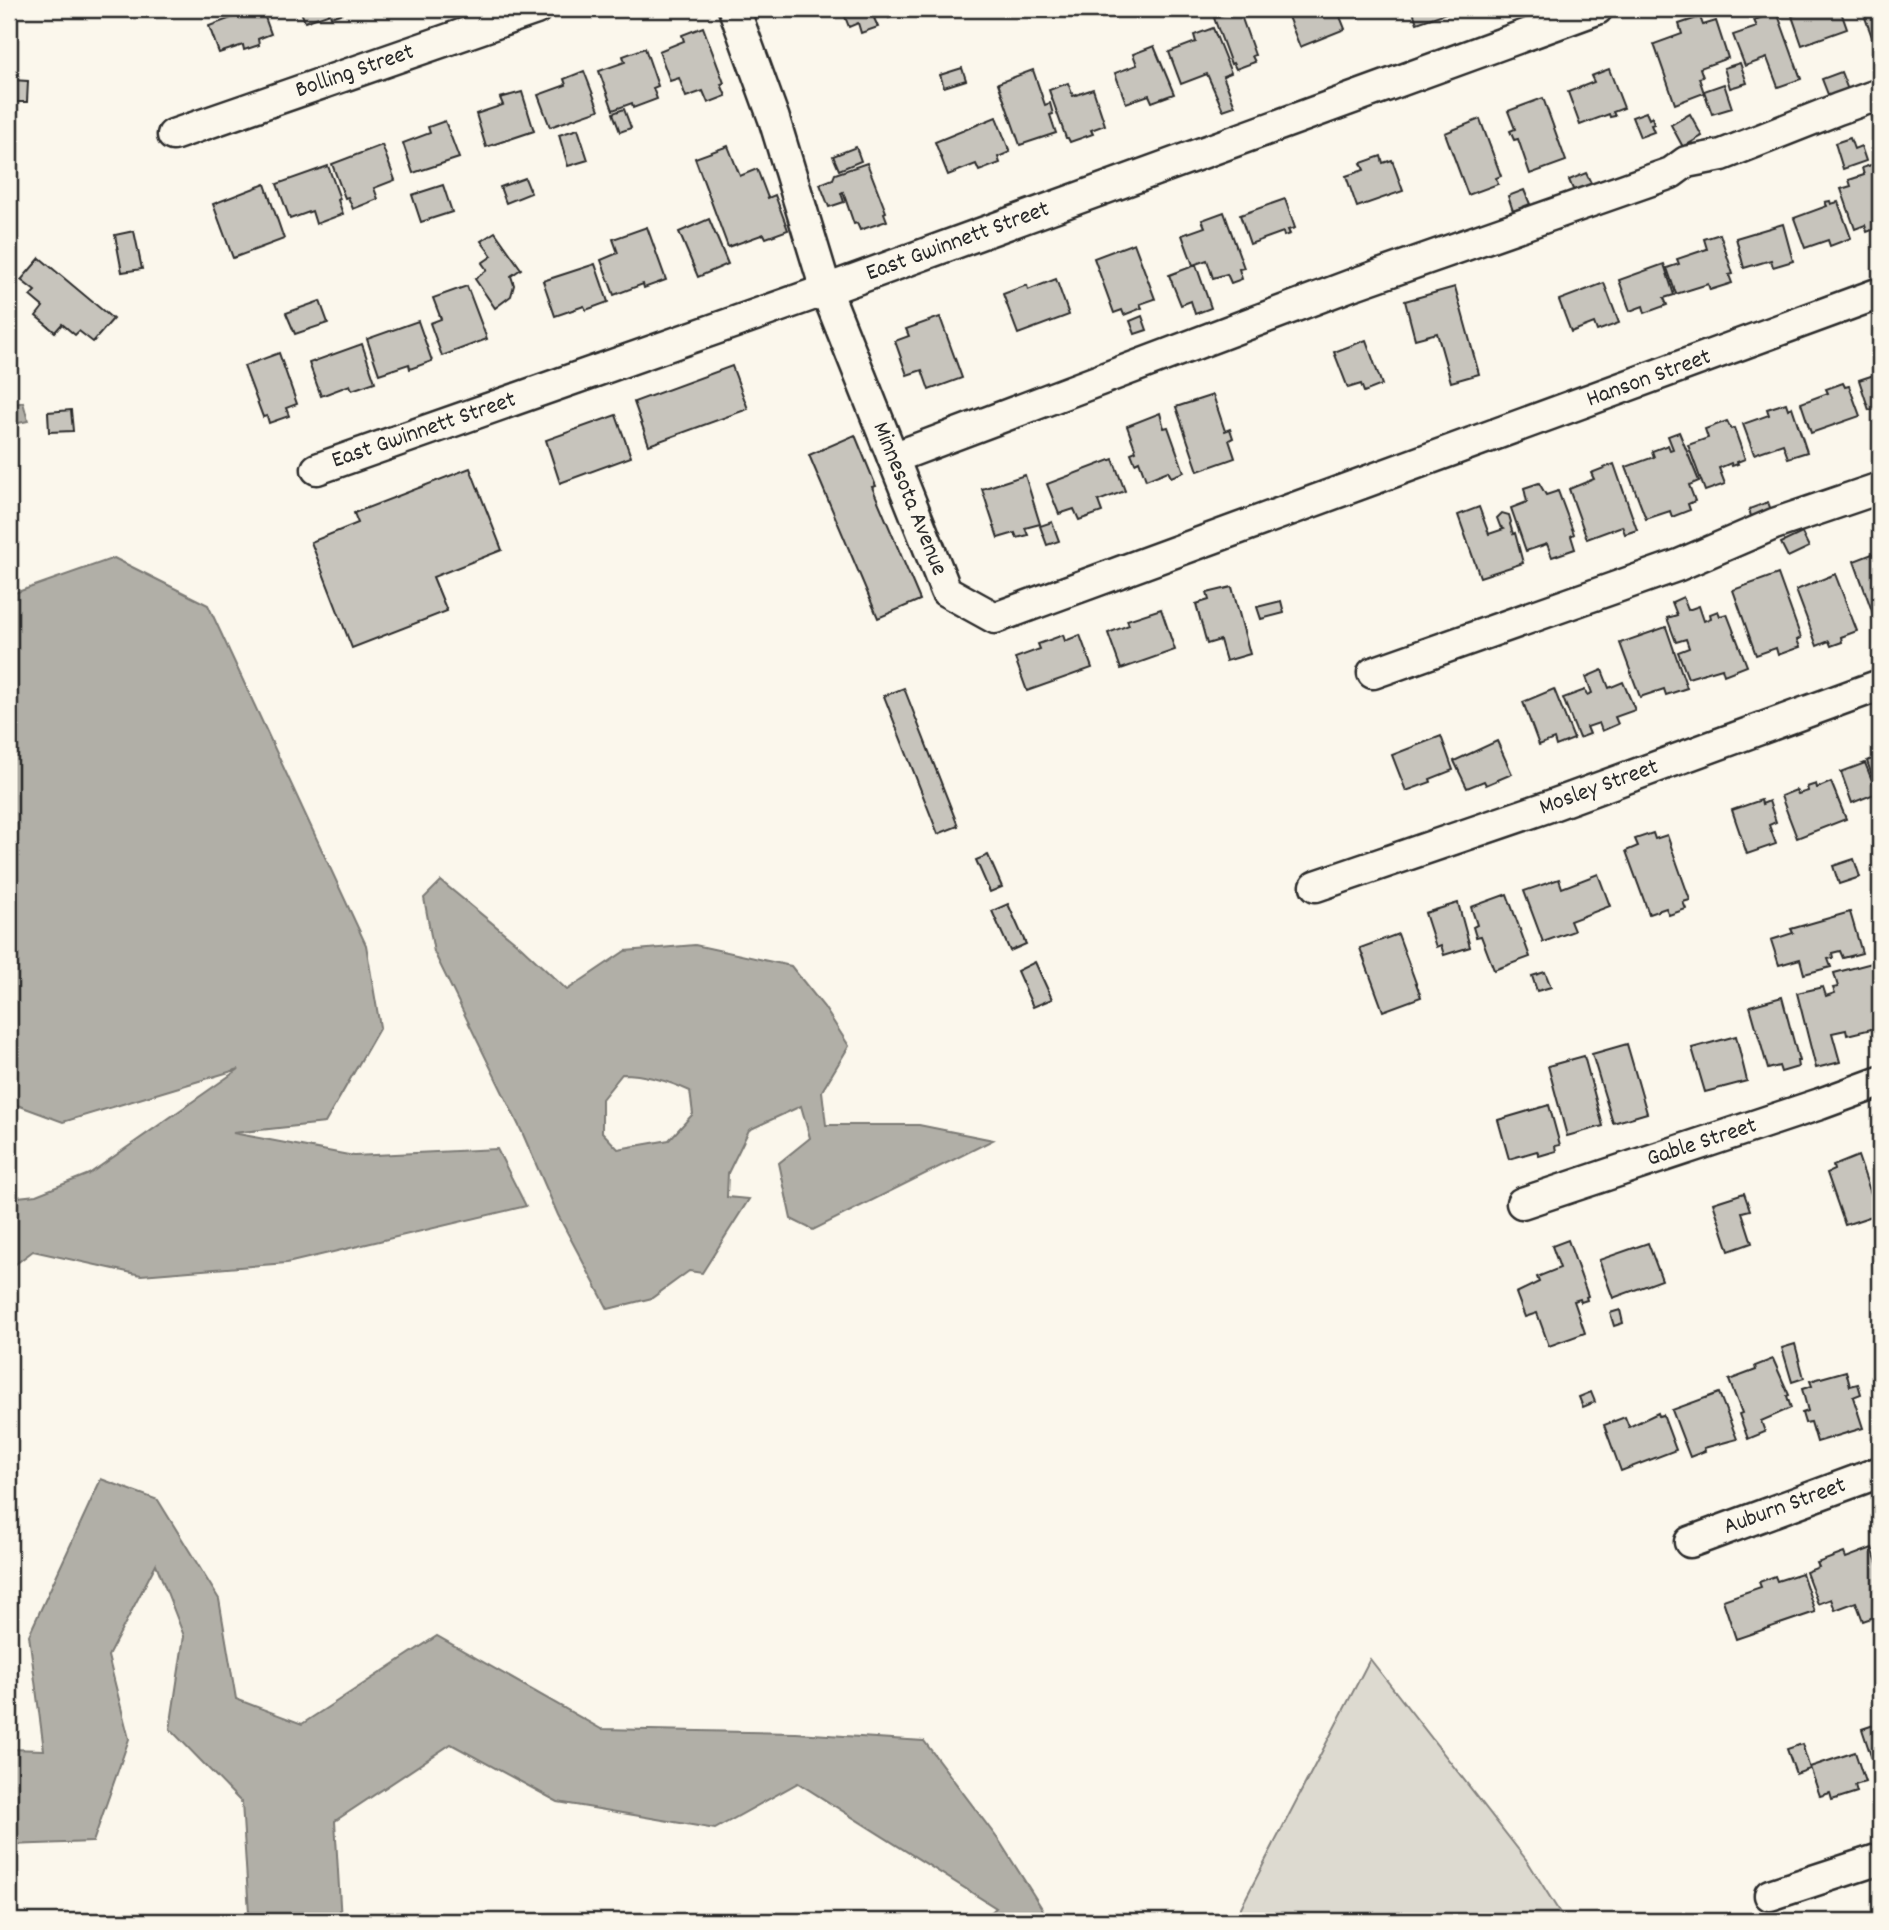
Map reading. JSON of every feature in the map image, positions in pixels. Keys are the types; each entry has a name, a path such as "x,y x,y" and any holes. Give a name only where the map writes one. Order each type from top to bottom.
{"street":[{"name":"Bolling Street","path":"173,135 536,9"},
{"name":"Minnesota Avenue","path":"734,9 774,119 826,290 946,591 995,618 1417,463"},
{"name":"East Gwinnett Street","path":"317,469 826,290 1597,9"},
{"path":"893,458 1354,284 1671,173 1686,162 1721,155 1880,94"},
{"name":"Hanson Street","path":"1417,463 1880,293"},
{"path":"1373,673 1679,565 1774,524 1880,488"},
{"name":"Mosley Street","path":"1316,886 1547,807 1880,685"},
{"name":"Gable Street","path":"1522,1203 1880,1082"},
{"name":"Auburn Street","path":"1690,1542 1880,1472"},
{"path":"1770,1895 1880,1859"}],"shaded area":[{"path":"23,402 28,421 9,425 9,406"},
{"path":"114,558 208,605 366,945 380,1027 325,1123 233,1133 354,1156 497,1149 526,1206 287,1263 141,1275 33,1251 9,1269 9,1198 36,1195 89,1174 239,1069 63,1122 9,1102 9,595"},
{"path":"441,881 520,946 567,990 625,951 695,945 791,966 824,1007 849,1046 822,1091 826,1125 919,1125 993,1140 813,1230 791,1219 779,1163 810,1138 801,1106 749,1130 728,1173 727,1197 749,1199 702,1273 689,1271 652,1298 608,1309 558,1215 522,1132 434,952 424,898","holes":["622,1074 657,1079 690,1091 693,1114 669,1140 618,1149 602,1132 602,1099"]},
{"path":"101,1479 158,1500 219,1599 236,1699 302,1724 437,1636 601,1729 796,1733 924,1741 1000,1842 1050,1921 981,1921 996,1908 798,1783 715,1829 558,1802 451,1744 335,1821 341,1921 291,1921 249,1913 242,1803 170,1729 184,1636 156,1564 108,1656 129,1739 93,1842 9,1845 9,1749 44,1750 29,1635"},
{"path":"1370,1659 1528,1862 1565,1921 1240,1921 1237,1915"}],"building":[{"path":"262,9 271,34 258,39 259,45 244,50 243,45 219,53 209,26"},
{"path":"300,9 342,9 343,13 331,17 330,13 305,22"},
{"path":"842,9 884,9 886,14 874,18 878,27 861,33 858,23 849,27"},
{"path":"886,9 906,9 907,11 889,18"},
{"path":"1285,9 1337,9 1345,29 1300,47"},
{"path":"1412,9 1451,9 1452,11 1417,23"},
{"path":"1812,9 1840,9 1847,29 1802,45 1792,16"},
{"path":"1862,9 1880,9 1880,46 1876,48"},
{"path":"1239,10 1255,62 1236,69 1233,63 1231,64 1214,18"},
{"path":"1777,12 1801,79 1778,87 1767,58 1745,66 1733,35 1757,27 1754,20"},
{"path":"1700,17 1703,25 1716,21 1728,58 1700,68 1703,77 1699,78 1704,93 1675,104 1654,44 1682,34 1679,24"},
{"path":"703,27 724,83 721,84 726,96 708,103 703,91 686,97 679,78 670,81 659,51 684,41 682,35"},
{"path":"1213,28 1231,73 1223,76 1235,106 1223,110 1207,74 1181,84 1169,52 1196,42 1194,35"},
{"path":"1154,46 1174,94 1152,102 1149,95 1126,103 1115,73 1137,65 1133,54"},
{"path":"645,48 658,86 653,88 657,99 633,108 632,103 613,110 599,71 625,62 623,56"},
{"path":"1740,63 1747,83 1730,88 1724,68"},
{"path":"962,68 966,80 944,87 940,75"},
{"path":"1609,69 1624,108 1613,112 1615,116 1610,117 1609,114 1580,125 1568,92 1594,82 1591,76"},
{"path":"1033,70 1045,105 1050,103 1053,114 1050,115 1056,133 1020,145 998,83"},
{"path":"584,71 599,110 550,127 538,95 566,85 564,79"},
{"path":"1841,72 1848,90 1829,97 1822,79"},
{"path":"12,80 28,81 27,102 11,102"},
{"path":"1068,83 1073,96 1093,89 1105,125 1091,130 1093,134 1070,142 1066,138 1049,90"},
{"path":"1724,84 1732,108 1712,114 1704,91"},
{"path":"522,92 534,131 486,147 476,114 503,105 500,98"},
{"path":"1543,98 1566,161 1530,174 1518,139 1514,140 1510,131 1515,129 1508,111"},
{"path":"624,109 631,128 620,132 613,113"},
{"path":"1646,112 1649,119 1652,117 1654,132 1640,137 1632,117"},
{"path":"1880,113 1880,129 1877,130 1872,116"},
{"path":"1690,114 1702,136 1683,147 1671,125"},
{"path":"996,117 1010,152 998,157 1000,163 979,171 976,164 948,175 935,142"},
{"path":"1480,119 1501,176 1496,178 1498,184 1468,195 1445,133"},
{"path":"445,121 459,158 413,173 403,143 430,133 428,127"},
{"path":"578,129 588,160 568,166 559,135"},
{"path":"1850,138 1854,149 1861,146 1866,161 1843,169 1835,143"},
{"path":"382,145 395,180 374,188 378,199 353,209 348,197 345,198 332,164"},
{"path":"728,146 740,176 757,169 768,198 775,195 788,230 766,238 764,234 728,247 695,158"},
{"path":"856,147 861,161 839,170 833,156"},
{"path":"1381,156 1383,163 1392,160 1403,191 1357,207 1346,176 1364,170 1361,163"},
{"path":"1880,162 1880,227 1867,232 1865,225 1855,229 1841,189 1851,186 1849,180 1864,175 1862,168"},
{"path":"867,163 887,221 860,230 857,223 854,224 843,192 844,202 829,207 820,184 833,179 835,174"},
{"path":"328,166 343,214 316,224 312,211 290,219 277,184"},
{"path":"1586,173 1593,187 1575,194 1569,180"},
{"path":"525,178 531,193 506,203 500,187"},
{"path":"265,184 284,239 233,258 213,204"},
{"path":"443,185 452,212 421,222 412,195"},
{"path":"1524,190 1530,204 1513,211 1508,196"},
{"path":"1285,199 1295,228 1288,230 1290,234 1284,236 1283,232 1250,244 1240,215"},
{"path":"1830,201 1831,204 1838,202 1851,238 1830,246 1828,240 1805,248 1794,218 1827,206 1825,202"},
{"path":"1224,212 1244,268 1239,269 1242,279 1231,283 1227,274 1213,278 1207,260 1193,265 1182,235 1205,227 1202,220"},
{"path":"709,219 728,264 698,277 679,232"},
{"path":"1783,224 1793,261 1773,267 1771,260 1744,268 1736,238"},
{"path":"647,227 666,280 644,288 643,284 614,295 601,260 618,253 613,239"},
{"path":"134,231 142,269 122,272 115,235"},
{"path":"495,232 521,269 511,276 514,285 511,296 495,308 475,279 487,270 482,263 492,256 481,241"},
{"path":"1720,234 1733,274 1729,275 1732,283 1710,290 1708,284 1676,294 1667,268 1679,264 1677,259 1707,249 1704,239"},
{"path":"1134,243 1155,299 1140,304 1142,308 1124,315 1122,310 1114,313 1094,258"},
{"path":"40,258 113,319 93,342 79,331 75,335 62,324 55,332 36,316 43,307 30,296 35,291 21,280"},
{"path":"595,264 608,302 586,310 584,306 555,316 543,281"},
{"path":"1664,264 1674,295 1664,298 1667,305 1645,313 1643,306 1630,311 1619,280"},
{"path":"1196,265 1211,308 1195,314 1191,301 1181,305 1169,275"},
{"path":"1056,279 1069,315 1018,334 1003,294 1027,285 1028,290"},
{"path":"1604,283 1619,323 1597,331 1594,323 1571,332 1559,300"},
{"path":"467,286 487,339 442,356 430,323 441,319 433,298"},
{"path":"1455,287 1479,374 1451,382 1437,333 1415,339 1405,301"},
{"path":"320,301 328,323 295,334 286,313"},
{"path":"1142,316 1147,330 1135,334 1130,321"},
{"path":"940,317 962,378 929,390 922,370 907,375 895,341 909,336 906,329"},
{"path":"418,321 432,361 410,369 409,364 379,374 367,339"},
{"path":"1366,340 1382,385 1364,392 1361,384 1348,388 1334,352"},
{"path":"362,344 375,382 352,390 350,385 321,396 309,363"},
{"path":"279,353 297,404 286,408 289,416 269,423 267,416 263,417 244,366"},
{"path":"732,366 748,409 649,445 634,402"},
{"path":"1880,373 1880,407 1869,410 1859,380"},
{"path":"1843,383 1845,387 1849,386 1860,416 1811,433 1801,403 1828,393 1826,389"},
{"path":"1213,395 1225,431 1230,429 1233,438 1229,440 1235,458 1198,471 1176,407"},
{"path":"1786,403 1788,409 1792,407 1807,452 1788,458 1783,444 1754,454 1743,424 1769,415 1767,409"},
{"path":"71,410 73,431 49,432 48,412"},
{"path":"1160,413 1164,428 1168,427 1184,472 1171,477 1168,471 1146,480 1139,461 1135,463 1131,453 1136,451 1127,426"},
{"path":"616,415 631,457 560,483 546,440"},
{"path":"1727,421 1731,429 1734,428 1745,459 1737,462 1738,464 1732,466 1731,463 1719,468 1725,484 1705,491 1688,445 1708,438 1705,429"},
{"path":"1679,432 1699,481 1689,485 1695,501 1688,504 1690,510 1672,517 1670,511 1646,519 1626,467 1654,457 1652,451 1668,445 1670,450 1673,449 1668,436"},
{"path":"855,435 876,486 872,487 920,600 878,618 809,455"},
{"path":"1113,459 1125,491 1098,501 1102,512 1079,520 1074,509 1059,514 1047,484"},
{"path":"1614,464 1637,530 1625,534 1622,526 1587,539 1569,489 1594,479 1591,473"},
{"path":"470,468 502,550 433,577 447,611 352,648 311,542 358,523 354,513"},
{"path":"1025,475 1040,524 1025,528 1028,535 1017,538 1015,533 998,538 982,489"},
{"path":"1539,483 1546,495 1558,491 1574,534 1571,536 1575,549 1552,557 1547,544 1526,551 1511,508 1527,502 1524,488"},
{"path":"1768,502 1772,513 1752,520 1749,509"},
{"path":"1479,507 1489,534 1504,529 1497,518 1502,513 1509,515 1523,563 1480,577 1458,515"},
{"path":"1052,522 1059,541 1047,545 1040,526"},
{"path":"1802,533 1809,547 1788,557 1781,543"},
{"path":"1880,551 1880,618 1875,619 1854,561"},
{"path":"1778,574 1801,638 1797,640 1800,647 1778,655 1776,648 1756,655 1733,590"},
{"path":"1835,574 1857,631 1841,637 1842,642 1831,646 1829,641 1817,646 1796,590"},
{"path":"1232,587 1250,654 1226,661 1220,640 1207,644 1196,604 1209,600 1207,593"},
{"path":"1683,597 1688,610 1699,606 1704,621 1711,618 1710,614 1718,611 1720,616 1727,614 1747,666 1724,675 1722,668 1688,678 1678,652 1689,648 1686,639 1676,642 1667,618 1677,615 1672,602"},
{"path":"1281,601 1284,613 1261,619 1257,607"},
{"path":"1161,609 1175,650 1121,669 1108,633 1129,625 1127,620"},
{"path":"1666,627 1687,688 1666,695 1664,689 1640,697 1620,643"},
{"path":"1063,635 1065,641 1080,635 1092,668 1027,691 1015,658 1040,649 1038,644"},
{"path":"1602,670 1609,688 1623,682 1635,710 1615,717 1618,724 1602,731 1599,723 1587,727 1590,734 1579,738 1563,698 1585,690 1587,695 1592,693 1586,677"},
{"path":"904,688 958,826 938,834 884,696"},
{"path":"1554,689 1574,739 1556,746 1554,739 1539,745 1523,702"},
{"path":"1441,736 1453,770 1406,791 1392,755"},
{"path":"1497,741 1512,774 1486,785 1484,781 1467,788 1454,761"},
{"path":"1880,756 1880,798 1867,761"},
{"path":"1865,763 1877,793 1852,803 1841,772"},
{"path":"1831,782 1846,819 1797,838 1781,796 1796,790 1798,794 1808,791 1807,787 1816,784 1817,788"},
{"path":"1761,800 1762,804 1769,801 1776,822 1769,825 1776,844 1747,854 1732,810"},
{"path":"1653,833 1655,839 1667,835 1690,900 1683,902 1686,909 1669,915 1666,908 1649,914 1626,851 1638,846 1635,839"},
{"path":"988,855 1002,887 990,892 976,860"},
{"path":"1854,859 1860,877 1839,884 1833,866"},
{"path":"1598,874 1610,906 1570,921 1574,931 1543,942 1524,891 1559,879 1562,888"},
{"path":"1507,894 1530,957 1494,970 1481,936 1476,937 1473,927 1477,925 1471,907"},
{"path":"1458,903 1470,947 1444,955 1441,945 1436,947 1425,913"},
{"path":"1008,904 1026,944 1010,951 992,911"},
{"path":"1850,912 1862,953 1843,958 1840,951 1832,953 1833,958 1828,959 1831,967 1804,974 1800,959 1779,965 1771,940 1793,933 1791,929"},
{"path":"1398,934 1421,997 1383,1011 1360,948"},
{"path":"1035,962 1052,999 1033,1007 1017,971"},
{"path":"1872,963 1880,997 1880,1027 1847,1035 1846,1030 1832,1033 1840,1062 1816,1068 1797,993 1823,987 1826,996 1835,993 1833,988 1838,987 1834,973"},
{"path":"1545,972 1551,987 1537,991 1532,976"},
{"path":"1782,997 1799,1061 1798,1067 1781,1072 1779,1066 1768,1069 1750,1006"},
{"path":"1736,1036 1747,1081 1705,1092 1692,1048"},
{"path":"1627,1044 1647,1113 1613,1123 1592,1054"},
{"path":"1584,1056 1603,1126 1567,1136 1548,1066"},
{"path":"1549,1105 1560,1145 1555,1146 1556,1151 1539,1156 1537,1151 1509,1159 1498,1120"},
{"path":"1858,1156 1878,1214 1845,1225 1827,1173 1834,1170 1833,1166"},
{"path":"1744,1193 1750,1210 1742,1212 1752,1243 1729,1251 1713,1203"},
{"path":"1568,1240 1588,1296 1587,1300 1574,1301 1585,1333 1549,1346 1537,1313 1525,1317 1516,1293 1539,1282 1537,1277 1560,1268 1552,1246"},
{"path":"1648,1243 1662,1280 1613,1298 1599,1260"},
{"path":"1620,1310 1623,1323 1614,1326 1610,1313"},
{"path":"1795,1344 1804,1378 1792,1382 1782,1348"},
{"path":"1773,1359 1789,1395 1787,1396 1791,1408 1761,1421 1765,1432 1748,1439 1739,1414 1742,1413 1729,1380 1756,1370 1755,1366"},
{"path":"1846,1371 1850,1386 1858,1384 1861,1394 1853,1397 1863,1428 1817,1442 1811,1422 1805,1423 1802,1413 1808,1411 1802,1389 1812,1386 1810,1381"},
{"path":"1591,1392 1595,1402 1583,1407 1579,1397"},
{"path":"1719,1393 1737,1439 1704,1448 1705,1451 1690,1457 1672,1410"},
{"path":"1658,1413 1659,1416 1663,1415 1676,1450 1621,1471 1604,1425 1625,1417 1629,1427"},
{"path":"1872,1548 1880,1572 1880,1615 1863,1621 1856,1602 1835,1610 1831,1599 1818,1604 1806,1572 1819,1567 1817,1563 1844,1553 1846,1558"},
{"path":"1802,1573 1815,1612 1736,1639 1723,1600 1761,1587 1759,1582 1775,1576 1777,1581"},
{"path":"1880,1723 1880,1776 1878,1777 1862,1729"},
{"path":"1802,1744 1810,1769 1796,1774 1787,1749"},
{"path":"1855,1752 1865,1782 1855,1785 1857,1792 1832,1800 1830,1793 1820,1796 1810,1767"}]}
